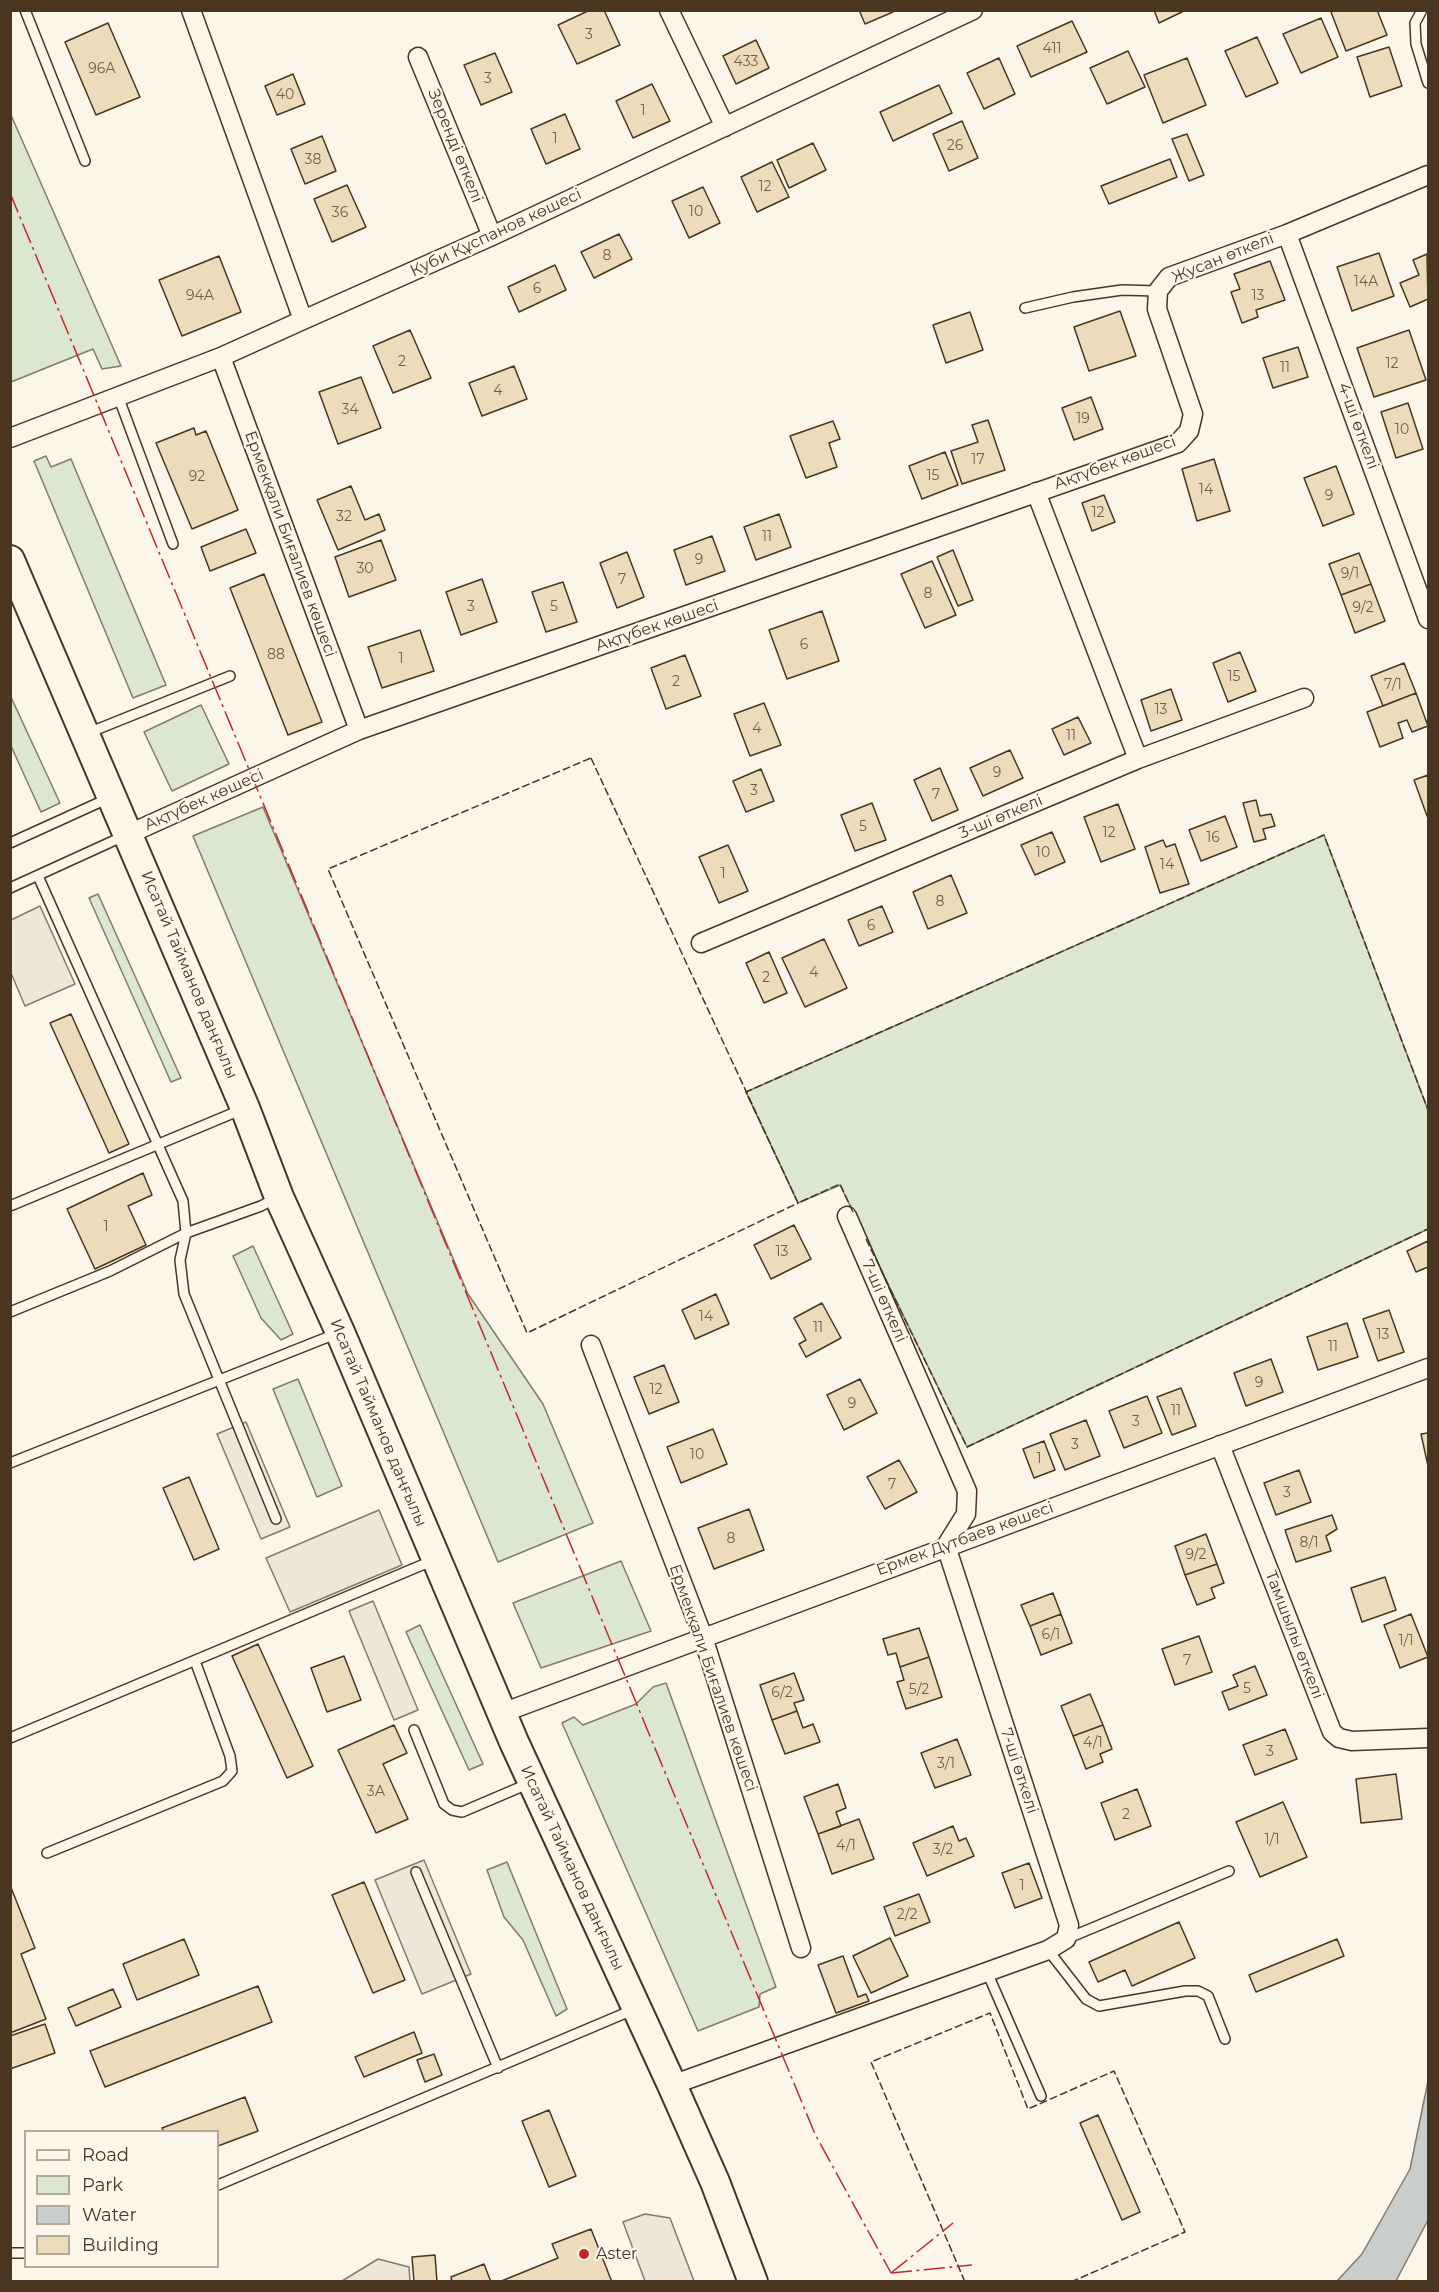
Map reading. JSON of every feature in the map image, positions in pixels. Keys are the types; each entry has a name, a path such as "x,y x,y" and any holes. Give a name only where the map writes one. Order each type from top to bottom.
{"main road":[{"name":"Исатай Тайманов даңғылы","path":"10,560 245,1108 279,1197 340,1332 532,1782 672,2085 714,2182 753,2282"}],"street":[{"path":"191,10 303,320"},
{"path":"669,10 725,127"},
{"name":"Куби Құспанов көшесi","path":"10,438 221,357 492,236 725,127 942,17 973,10"},
{"name":"Зеренді өткелі","path":"418,57 492,236"},
{"name":"Жусан өткелі","path":"1189,431 1193,414 1157,309 1158,291 1169,277 1287,234 1428,176"},
{"name":"4-шi өткелi","path":"1287,234 1428,619"},
{"name":"Ермекқали Биғалиев көшесі","path":"221,357 359,730"},
{"name":"Ақтүбек көшесi","path":"129,834 359,730 1178,443 1189,431"},
{"path":"1036,492 1138,759"},
{"name":"3-шi өткелi","path":"701,944 1138,759 1304,698"},
{"name":"7-шi өткелi","path":"847,1216 968,1491 966,1514 946,1546 1069,1925 1066,1939"},
{"name":"Ермекқали Биғалиев көшесі","path":"591,1345 703,1638 801,1948"},
{"name":"Ермек Дүтбаев көшесi","path":"502,1713 1428,1368"},
{"name":"Тамшылы өткелі","path":"1220,1445 1332,1732 1340,1738 1352,1741 1428,1738"},
{"path":"672,2085 1048,1950 1066,1939"}],"lane":[{"path":"25,10 85,161"},
{"path":"1422,10 1415,23 1416,44 1428,83"},
{"path":"1025,308 1073,297 1122,290 1158,291"},
{"path":"118,396 173,544"},
{"path":"86,734 230,676"},
{"path":"10,843 113,797"},
{"path":"10,888 129,834"},
{"path":"38,876 183,1201 186,1233 180,1260 183,1294 276,1519"},
{"path":"10,1206 245,1108"},
{"path":"10,1312 110,1271 186,1233 261,1206 279,1197"},
{"path":"10,1463 340,1332"},
{"path":"10,1738 436,1559"},
{"path":"47,1853 223,1781 232,1771 230,1756 195,1661"},
{"path":"414,1730 444,1804 452,1810 462,1812 532,1782"},
{"path":"416,1872 498,2068"},
{"path":"1066,1939 1229,1872"},
{"path":"1048,1950 1086,1999 1099,2006 1185,1991 1198,1991 1208,1996 1224,2039"},
{"path":"987,1972 1041,2096"},
{"path":"219,2185 637,2008"}],"green space":[{"path":"11,115 121,366 102,369 93,349 11,382"},
{"path":"46,456 51,467 71,459 166,685 133,698 34,461"},
{"path":"10,695 60,803 41,812 11,746"},
{"path":"201,705 229,764 172,791 144,732"},
{"path":"263,807 468,1294 543,1404 593,1523 498,1562 193,836"},
{"path":"1324,835 1428,1110 1428,1229 967,1447 840,1185 798,1203 746,1092"},
{"path":"98,894 181,1078 171,1082 89,898"},
{"path":"253,1246 293,1334 281,1340 261,1318 233,1256"},
{"path":"298,1379 342,1486 317,1497 273,1389"},
{"path":"621,1561 651,1631 541,1668 513,1603"},
{"path":"420,1625 483,1764 469,1770 406,1632"},
{"path":"666,1683 776,1987 760,1994 759,2007 698,2031 562,1723 574,1717 583,1725 636,1704 653,1687"},
{"path":"507,1862 567,2009 556,2016 523,1940 504,1917 487,1870"}],"shaded area":[{"path":"40,906 75,984 25,1006 11,973 11,920"},
{"path":"246,1422 290,1527 261,1539 217,1434"},
{"path":"379,1510 402,1565 290,1612 266,1558"},
{"path":"373,1601 418,1710 394,1720 349,1611"},
{"path":"424,1860 471,1974 422,1994 375,1880"},
{"path":"645,2214 670,2218 694,2281 645,2281 623,2222"},
{"path":"378,2259 409,2267 410,2281 342,2281"}],"water":[{"path":"1428,2081 1428,2220 1396,2281 1337,2281 1362,2254 1410,2169"}],"building":[{"path":"590,10 604,10 620,45 577,64 558,25"},
{"path":"859,10 893,10 893,12 865,24"},
{"path":"1154,10 1186,10 1159,23"},
{"path":"1335,10 1377,10 1387,35 1346,51 1331,12"},
{"path":"1321,18 1338,57 1301,73 1283,34"},
{"path":"1072,21 1087,52 1031,77 1017,46"},
{"path":"108,23 140,97 96,115 65,42"},
{"path":"1257,37 1278,83 1246,97 1225,51"},
{"path":"756,40 769,68 736,84 723,56"},
{"path":"1389,47 1402,86 1370,97 1357,57"},
{"path":"1128,51 1145,87 1107,104 1090,68"},
{"path":"495,53 512,92 481,105 464,65"},
{"path":"999,58 1015,94 984,109 967,73"},
{"path":"1187,58 1206,105 1163,123 1144,75"},
{"path":"293,74 305,104 277,115 265,86"},
{"path":"652,84 670,121 633,138 616,101"},
{"path":"939,85 952,113 893,141 880,112"},
{"path":"565,114 580,149 546,164 531,129"},
{"path":"962,121 978,158 949,171 933,134"},
{"path":"1187,134 1204,175 1189,181 1172,139"},
{"path":"322,136 336,171 305,184 291,149"},
{"path":"813,143 826,170 789,188 777,160"},
{"path":"1170,159 1177,177 1109,204 1101,186"},
{"path":"772,162 789,197 757,212 741,177"},
{"path":"347,185 366,227 332,242 314,199"},
{"path":"703,187 720,223 689,238 672,201"},
{"path":"619,234 632,259 594,278 581,252"},
{"path":"1379,253 1394,296 1352,311 1337,267"},
{"path":"1427,254 1428,299 1410,307 1400,283 1419,275 1413,260"},
{"path":"219,256 241,312 182,336 159,280"},
{"path":"1270,261 1285,300 1256,310 1258,317 1242,323 1231,292 1240,289 1234,274"},
{"path":"555,265 566,290 519,312 508,287"},
{"path":"1120,311 1136,356 1089,371 1074,327"},
{"path":"970,312 983,350 946,363 933,325"},
{"path":"410,330 431,378 393,393 373,346"},
{"path":"1409,330 1426,380 1374,397 1357,348"},
{"path":"1298,347 1308,377 1273,388 1263,358"},
{"path":"514,366 527,399 482,416 469,383"},
{"path":"361,377 381,428 338,444 319,392"},
{"path":"1091,397 1103,429 1074,440 1062,408"},
{"path":"1408,403 1423,449 1396,458 1381,412"},
{"path":"988,420 1005,470 962,484 951,451 978,442 972,425"},
{"path":"833,421 840,439 829,443 837,467 806,478 790,436"},
{"path":"194,428 196,435 206,431 238,510 192,529 156,443"},
{"path":"945,452 958,485 922,499 909,466"},
{"path":"1214,459 1230,511 1197,521 1182,469"},
{"path":"1336,466 1354,514 1323,526 1304,478"},
{"path":"351,486 365,520 379,514 385,530 338,550 317,500"},
{"path":"1104,495 1115,522 1092,531 1082,503"},
{"path":"779,514 791,547 756,560 744,527"},
{"path":"246,529 256,553 210,571 201,547"},
{"path":"712,536 725,571 686,585 674,550"},
{"path":"381,540 396,580 349,597 335,557"},
{"path":"953,550 973,600 958,606 937,557"},
{"path":"627,552 644,597 617,608 600,563"},
{"path":"1359,553 1371,584 1341,595 1329,564"},
{"path":"932,561 956,615 925,628 901,574"},
{"path":"264,574 322,722 288,735 230,588"},
{"path":"482,579 497,622 461,635 446,592"},
{"path":"563,582 577,622 546,632 532,592"},
{"path":"1371,584 1385,621 1355,633 1341,595"},
{"path":"822,611 839,661 787,679 769,630"},
{"path":"420,630 434,671 382,688 368,647"},
{"path":"1240,652 1256,691 1228,702 1213,663"},
{"path":"685,655 701,696 666,709 651,668"},
{"path":"1404,663 1416,693 1383,706 1371,676"},
{"path":"1171,689 1182,720 1151,731 1141,700"},
{"path":"1416,693 1428,726 1412,732 1407,720 1398,723 1403,738 1380,747 1367,712"},
{"path":"764,703 781,745 750,756 734,714"},
{"path":"1078,717 1091,743 1064,755 1052,729"},
{"path":"1010,750 1023,778 983,796 970,768"},
{"path":"940,768 958,810 932,821 914,780"},
{"path":"761,769 774,801 746,812 733,781"},
{"path":"1428,775 1428,815 1427,816 1414,780"},
{"path":"1256,800 1260,816 1271,814 1275,826 1263,829 1266,839 1254,842 1243,803"},
{"path":"872,803 886,840 855,851 841,815"},
{"path":"1118,804 1135,849 1101,862 1084,817"},
{"path":"1225,816 1237,847 1201,861 1189,830"},
{"path":"1052,832 1065,862 1035,875 1021,845"},
{"path":"1163,840 1166,847 1175,844 1189,884 1160,893 1145,847"},
{"path":"728,845 748,891 719,903 699,857"},
{"path":"951,875 967,913 928,929 913,892"},
{"path":"882,906 893,932 859,946 848,920"},
{"path":"824,939 847,988 805,1007 782,958"},
{"path":"769,952 787,993 764,1003 746,963"},
{"path":"71,1014 129,1144 109,1153 50,1023"},
{"path":"143,1173 152,1195 128,1206 146,1245 95,1269 67,1209"},
{"path":"794,1225 811,1259 771,1279 754,1245"},
{"path":"1428,1241 1428,1267 1416,1272 1407,1251"},
{"path":"716,1294 729,1324 695,1339 682,1310"},
{"path":"822,1303 841,1338 806,1357 799,1344 806,1340 794,1318"},
{"path":"1389,1310 1404,1352 1378,1361 1363,1319"},
{"path":"1347,1323 1358,1357 1318,1370 1307,1337"},
{"path":"1271,1359 1283,1392 1246,1406 1234,1373"},
{"path":"664,1365 679,1402 649,1414 634,1377"},
{"path":"860,1379 877,1413 844,1430 827,1395"},
{"path":"1181,1388 1196,1426 1172,1435 1157,1397"},
{"path":"1147,1396 1162,1433 1124,1448 1109,1411"},
{"path":"1086,1420 1100,1456 1065,1470 1050,1434"},
{"path":"713,1429 727,1464 681,1483 667,1447"},
{"path":"1428,1433 1428,1466 1421,1434"},
{"path":"1044,1441 1055,1470 1034,1478 1023,1449"},
{"path":"899,1460 917,1492 885,1509 867,1477"},
{"path":"1299,1470 1311,1502 1276,1515 1264,1483"},
{"path":"189,1477 219,1549 194,1560 163,1488"},
{"path":"749,1509 764,1550 714,1569 698,1528"},
{"path":"1332,1515 1337,1529 1326,1536 1331,1551 1296,1562 1285,1530"},
{"path":"1206,1534 1217,1564 1185,1575 1175,1546"},
{"path":"1217,1564 1224,1583 1211,1588 1215,1598 1197,1605 1185,1575"},
{"path":"1385,1577 1396,1610 1362,1622 1351,1588"},
{"path":"1053,1593 1061,1614 1030,1626 1021,1605"},
{"path":"1061,1614 1072,1643 1041,1655 1030,1626"},
{"path":"1411,1614 1428,1657 1400,1668 1384,1625"},
{"path":"919,1628 929,1657 900,1667 896,1653 888,1655 883,1639"},
{"path":"1199,1636 1212,1672 1175,1685 1162,1649"},
{"path":"258,1644 313,1766 287,1778 232,1656"},
{"path":"344,1656 361,1700 327,1712 311,1668"},
{"path":"929,1657 942,1697 906,1709 897,1682 904,1680 900,1667"},
{"path":"1255,1666 1267,1695 1229,1710 1222,1692 1238,1686 1233,1675"},
{"path":"794,1673 804,1700 794,1703 797,1711 772,1720 760,1685"},
{"path":"1090,1694 1103,1725 1073,1736 1061,1706"},
{"path":"797,1711 803,1728 813,1724 820,1742 785,1754 772,1720"},
{"path":"394,1725 407,1753 383,1764 408,1819 376,1833 338,1750"},
{"path":"1103,1725 1112,1749 1100,1754 1103,1762 1086,1769 1073,1736"},
{"path":"1285,1729 1297,1759 1255,1775 1243,1745"},
{"path":"957,1739 971,1775 935,1788 921,1753"},
{"path":"1396,1774 1402,1819 1361,1823 1356,1779"},
{"path":"838,1784 846,1808 836,1812 841,1826 818,1834 804,1797"},
{"path":"1137,1789 1151,1826 1115,1840 1101,1803"},
{"path":"1283,1802 1307,1857 1260,1877 1236,1822"},
{"path":"859,1819 874,1859 832,1874 818,1834"},
{"path":"953,1826 959,1841 966,1838 974,1856 927,1876 913,1843"},
{"path":"1029,1863 1042,1898 1015,1908 1002,1873"},
{"path":"364,1882 405,1980 373,1993 332,1895"},
{"path":"10,1885 35,1948 21,1954 46,2019 10,2033"},
{"path":"919,1894 930,1922 895,1936 884,1907"},
{"path":"1179,1922 1195,1958 1132,1986 1125,1970 1098,1982 1089,1962"},
{"path":"890,1938 908,1976 871,1993 853,1956"},
{"path":"184,1939 199,1975 137,2000 123,1964"},
{"path":"1337,1939 1344,1956 1256,1992 1249,1975"},
{"path":"843,1956 858,1997 866,1994 869,2001 836,2013 818,1965"},
{"path":"258,1986 272,2022 105,2087 90,2051"},
{"path":"113,1989 121,2007 76,2026 68,2008"},
{"path":"45,2024 55,2053 10,2069 10,2036"},
{"path":"414,2032 422,2053 364,2077 355,2057"},
{"path":"434,2054 442,2075 425,2082 417,2060"},
{"path":"245,2097 258,2131 219,2146 219,2130 163,2130 162,2128"},
{"path":"549,2110 576,2176 549,2187 522,2121"},
{"path":"1098,2115 1140,2212 1122,2220 1080,2123"},
{"path":"591,2229 612,2282 499,2282 558,2258 552,2244"},
{"path":"435,2255 437,2282 414,2282 412,2257"},
{"path":"484,2264 491,2282 452,2282 451,2277"}],"fence":[{"path":"591,758 798,1203 527,1333 328,869 591,758"},
{"path":"853,1212 840,1184 798,1203 746,1092 1324,835 1428,1110"},
{"path":"866,1239 967,1447 1428,1229"},
{"path":"965,2282 871,2062 990,2013 1028,2109 1114,2071 1185,2232 1071,2282"}],"power":[{"path":"10,193 815,2134 891,2273"},
{"path":"891,2273 953,2223"},
{"path":"891,2273 972,2265"}],"place":[{"name":"Aster","path":"584,2254"}]}
